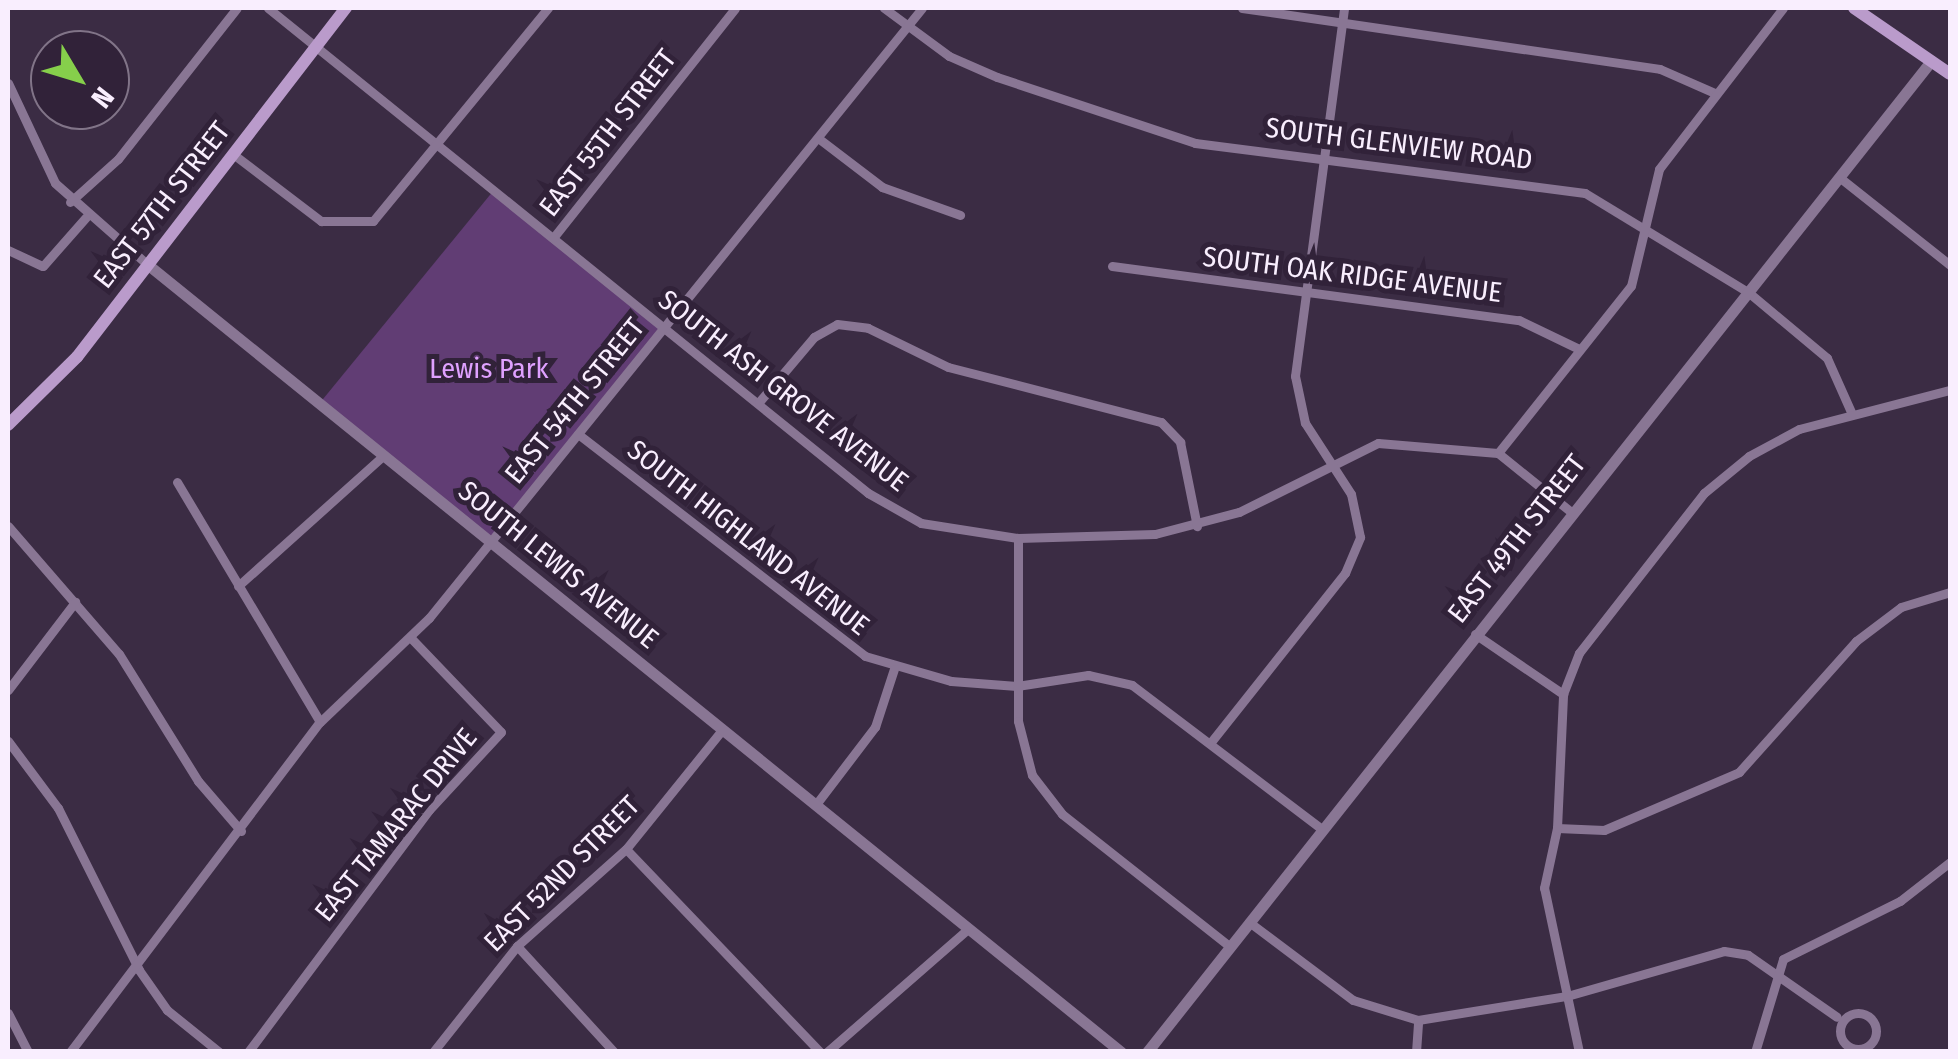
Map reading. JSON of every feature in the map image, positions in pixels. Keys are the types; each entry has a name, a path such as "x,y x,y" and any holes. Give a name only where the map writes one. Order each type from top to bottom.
{"main road":[{"name":"EAST 57TH STREET","path":"8,425 77,356 346,8"},
{"path":"1854,8 1950,74"}],"street":[{"path":"70,202 118,159 237,8"},
{"name":"SOUTH ASH GROVE AVENUE","path":"268,8 900,513 958,533 1018,538 1198,526 1330,461 1378,443 1498,453"},
{"path":"232,154 320,221 354,226 394,205 548,8"},
{"name":"EAST 55TH STREET","path":"553,238 736,8"},
{"name":"SOUTH GLENVIEW ROAD","path":"884,8 997,77 1195,142 1566,188 1644,224 1748,292 1827,358 1851,412"},
{"name":"EAST 54TH STREET","path":"70,1052 138,970 320,722 411,638 922,8"},
{"path":"1242,8 1342,26 1660,69 1715,93"},
{"path":"1212,742 1356,552 1358,512 1296,389 1344,8"},
{"path":"1570,511 1498,453 1631,286 1658,169 1783,8"},
{"name":"EAST 49TH STREET","path":"1147,1052 1570,511 1931,61"},
{"name":"SOUTH LEWIS AVENUE","path":"8,83 70,202 86,217 1121,1052"},
{"path":"818,138 882,188 960,215"},
{"path":"1839,177 1950,265"},
{"path":"8,250 43,266 86,217"},
{"name":"SOUTH OAK RIDGE AVENUE","path":"1112,266 1519,320 1579,349"},
{"path":"759,402 814,336 836,324 868,328 948,367 1161,422 1180,442 1198,526"},
{"path":"1579,1052 1544,888 1557,828 1564,694 1599,622 1704,493 1782,437 1851,412 1950,390"},
{"name":"SOUTH HIGHLAND AVENUE","path":"578,434 837,640 894,669 1017,686 1116,679 1212,742 1322,830"},
{"path":"238,586 383,456"},
{"path":"178,482 320,722"},
{"path":"8,526 75,602 240,831"},
{"path":"1018,538 1017,686 1024,756 1050,802 1228,946"},
{"path":"1557,828 1604,830 1739,772 1856,641 1901,607 1950,592"},
{"path":"8,690 75,602"},
{"path":"1475,634 1564,694"},
{"name":"EAST TAMARAC DRIVE","path":"248,1052 395,854 501,732 411,638"},
{"path":"817,803 875,727 894,669"},
{"name":"EAST 52ND STREET","path":"433,1052 517,946 626,849 723,729"},
{"path":"8,741 58,808 138,970 168,1010 219,1052"},
{"path":"626,849 824,1052 967,930"},
{"path":"1754,1052 1774,974 1796,947 1900,901 1950,862"},
{"path":"1249,922 1353,1000 1418,1020 1567,996 1724,951 1748,954 1837,1018 1850,1047 1874,1041 1871,1019 1837,1018"},
{"path":"517,946 614,1052"},
{"path":"8,1013 28,1052"},
{"path":"1416,1052 1418,1020"}],"green space":[{"name":"Lewis Park","path":"494,190 665,326 490,542 319,404"}]}
